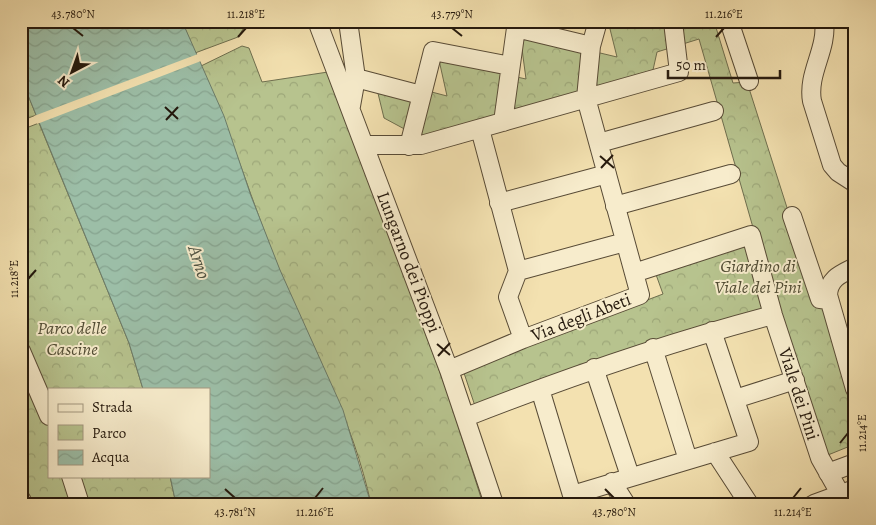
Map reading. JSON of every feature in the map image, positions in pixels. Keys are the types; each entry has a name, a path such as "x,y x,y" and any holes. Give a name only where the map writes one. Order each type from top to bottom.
{"street":[{"name":"Lungarno dei Pioppi","path":"318,21 450,370 494,504"},
{"path":"348,21 356,78 351,107"},
{"path":"598,21 591,46 586,98 634,273"},
{"path":"366,145 421,145 679,72 673,22 670,21"},
{"path":"729,21 749,81"},
{"path":"824,21 824,37 810,90 812,101 832,164 838,172 855,183"},
{"path":"503,122 516,28 591,46"},
{"path":"409,146 433,51 510,66"},
{"path":"356,78 421,95"},
{"path":"598,143 714,110"},
{"path":"480,129 518,271 625,242"},
{"path":"499,203 607,174"},
{"path":"615,206 731,174"},
{"path":"792,216 820,299 829,300"},
{"name":"Via degli Abeti","path":"450,370 523,339 640,295 634,273 751,236"},
{"name":"Viale dei Pini","path":"751,236 773,314 820,458 828,473 848,496"},
{"path":"855,267 835,278 830,284 829,300 855,388"},
{"name":"Via degli Abeti","path":"518,271 508,297 523,339"},
{"path":"466,417 652,348 773,314"},
{"path":"540,389 572,494 749,442 712,331"},
{"path":"652,348 688,460"},
{"path":"23,354 48,414"},
{"path":"594,368 630,476"},
{"path":"735,399 795,380"},
{"path":"715,452 749,504"},
{"path":"828,473 855,463"},
{"path":"72,478 80,504"},
{"path":"612,482 626,504"},
{"path":"814,504 848,496"},
{"path":"21,499 23,504"}],"green space":[{"path":"182,21 248,21 238,37 195,53"},
{"name":"Giardino di Viale dei Pini","path":"608,21 638,21 677,27 678,21 714,21 733,83 747,82 818,305 824,306 855,415 855,444 828,455 777,310 476,409 463,370 663,294 654,269 756,238 699,39 657,52 653,70 423,139 384,118 374,77 447,96 439,60 526,79 520,34 617,57"},
{"path":"242,46 249,48 262,82 328,72 448,394 483,504 371,504 354,443 343,414 280,271 201,66"},
{"path":"21,77 36,115 21,121"},
{"name":"Parco delle Cascine","path":"39,123 129,343 143,388 48,388 48,478 170,478 176,504 21,504 21,130"}],"water":[{"name":"Arno","path":"21,21 182,21 224,116 251,196 280,270 343,410 371,504 176,504 170,478 210,478 210,388 143,388 129,343 21,78"}],"pier":[{"path":"198,54 201,61 37,124 34,116"}]}
